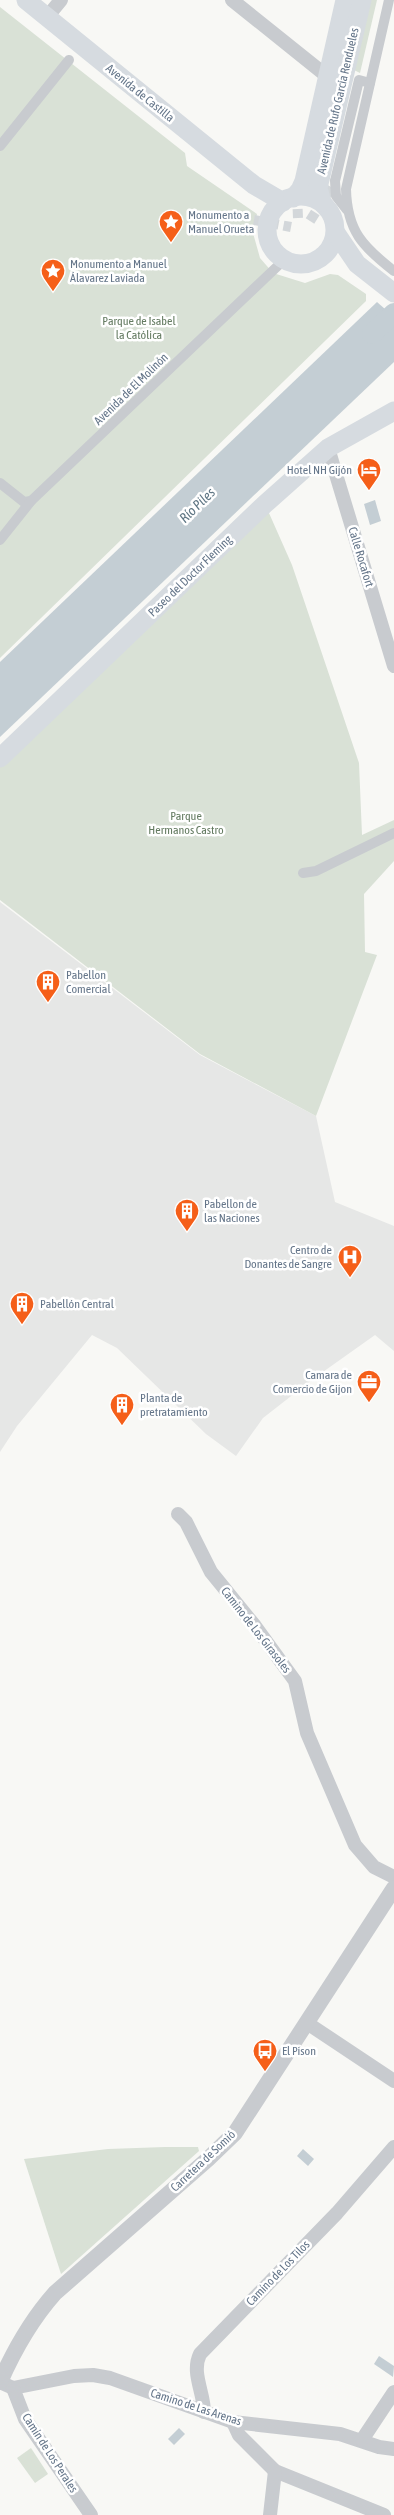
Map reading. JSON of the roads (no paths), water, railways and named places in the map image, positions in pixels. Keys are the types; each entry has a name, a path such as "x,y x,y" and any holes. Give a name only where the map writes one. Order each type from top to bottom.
{"main road":[{"name":"Avenida de Castilla","path":"26,0 254,185 288,200"},
{"name":"Avenida de Rufo García Rendueles","path":"288,200 300,190 304,181 346,0"},
{"name":"Avenida de Rufo García Rendueles","path":"322,202 318,188 362,0"},
{"name":"Avenida de Castilla","path":"254,185 270,216"},
{"path":"319,259 332,247 336,234 335,222 330,211 322,202 307,196 288,200 276,207 270,216 266,228 270,246 279,257 292,264 305,264 319,259 362,261"},
{"path":"336,234 394,293"},
{"name":"Paseo del Doctor Fleming","path":"0,758 265,504 328,448 394,411"}],"street":[{"path":"47,17 61,0"},
{"path":"232,0 328,77"},
{"path":"389,0 346,189 349,213 357,235 362,261 394,271"},
{"path":"0,146 69,60"},
{"path":"349,213 336,196 335,181 359,80 370,83"},
{"path":"351,115 362,118"},
{"name":"Avenida de El Molinón","path":"0,540 31,502 284,260"},
{"name":"Calle Rocafort","path":"328,448 394,666"},
{"path":"0,483 24,502 31,502"},
{"path":"303,873 316,871 394,832"},
{"name":"Camino de Los Girasoles","path":"178,1514 186,1522 211,1572 255,1626 295,1681 307,1733 355,1845 374,1867 394,1878"},
{"name":"Carretera de Somió","path":"4,2384 14,2349 36,2315 76,2274 208,2159 235,2133 394,1888"},
{"path":"307,2023 394,2081"},
{"name":"Camino de Los Tilos","path":"204,2412 196,2371 196,2362 200,2354 337,2213 394,2146"},
{"name":"Camino de Las Arenas","path":"4,2384 93,2375 110,2378 234,2422 340,2434 394,2449"},
{"name":"Camín de Los Perales","path":"4,2384 25,2419 91,2515"},
{"path":"362,2440 394,2392"},
{"path":"234,2422 239,2435 275,2472 384,2515"},
{"path":"270,2515 275,2472"}],"water":[{"path":"377,302 394,317 394,362 0,737 0,662"},
{"path":"375,500 381,521 370,525 364,504"},
{"path":"303,2149 314,2159 308,2166 297,2156"},
{"path":"379,2356 394,2366 393,2377 374,2364"},
{"path":"179,2428 185,2434 174,2445 168,2439"}],"waterway":[{"name":"Río Piles","path":"372,334 394,313"}],"tunnel":[{"path":"310,221 335,181"},
{"path":"297,194 298,218"},
{"path":"254,220 291,227"}],"place":[{"name":"Monumento a Manuel Orueta","path":"171,243"},
{"name":"Monumento a Manuel Álavarez Laviada","path":"53,292"},
{"name":"Hotel NH Gijón","path":"369,491"},
{"name":"Pabellon Comercial","path":"48,1003"},
{"name":"Pabellon de las Naciones","path":"187,1232"},
{"name":"Centro de Donantes de Sangre","path":"350,1278"},
{"name":"Pabellón Central","path":"22,1325"},
{"name":"Camara de Comercio de Gijon","path":"369,1403"},
{"name":"Planta de pretratamiento","path":"122,1426"},
{"name":"El Pison","path":"265,2072"}],"park label":[{"name":"Parque de Isabel la Católica","path":"139,328"},
{"name":"Parque Hermanos Castro","path":"186,823"}]}
